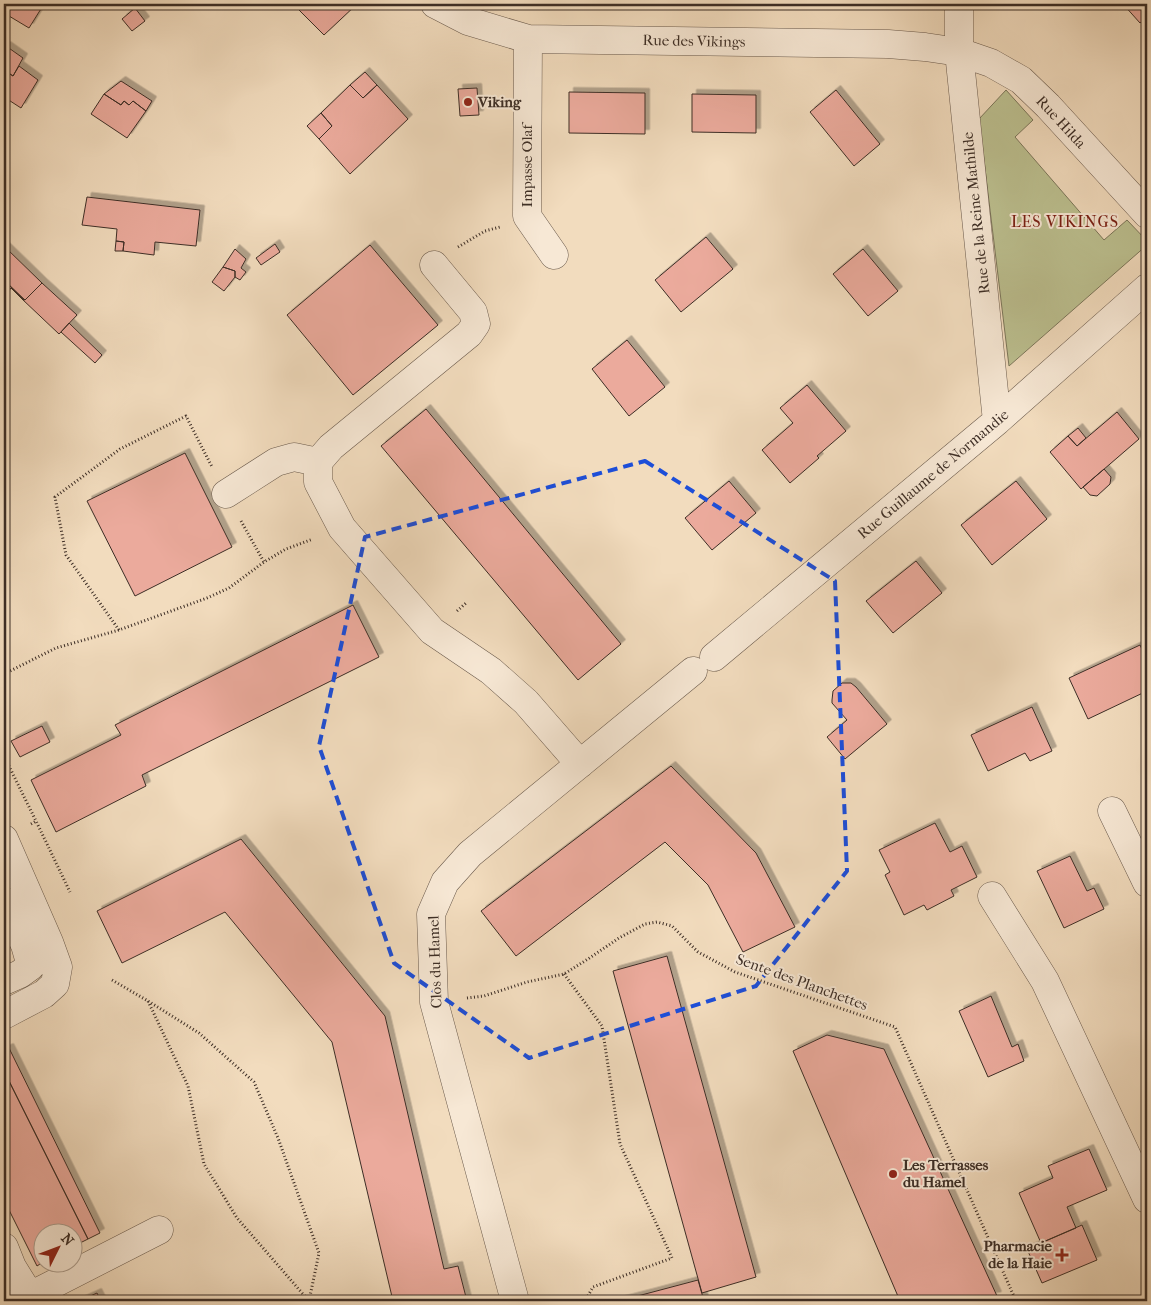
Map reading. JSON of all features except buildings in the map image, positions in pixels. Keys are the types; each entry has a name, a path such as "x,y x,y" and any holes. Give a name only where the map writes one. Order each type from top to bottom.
{"street":[{"name":"Rue des Vikings","path":"434,4 468,21 528,39 888,44 959,52"},
{"name":"Rue de la Reine Mathilde","path":"960,4 959,52 997,421"},
{"name":"Impasse Olaf","path":"528,39 527,216 554,255"},
{"name":"Rue Hilda","path":"959,52 991,63 1022,80 1147,214"},
{"path":"434,264 473,312 476,324 469,334 331,447 318,462 318,482 342,528 432,632 491,671 526,702 580,764"},
{"name":"Rue Guillaume de Normandie","path":"704,664 997,421 1147,288"},
{"path":"226,494 276,462 294,457 318,462"},
{"name":"Clos du Hamel","path":"515,1301 434,1002 430,914 445,882 470,854 704,664"},
{"path":"1112,811 1147,883"},
{"path":"4,839 58,967 56,984 44,994 4,1014"},
{"path":"992,896 1045,981 1147,1198"},
{"path":"4,901 25,945 31,966 20,974 4,981"},
{"path":"4,1247 25,1299 159,1230"}],"path":[{"path":"458,247 485,231 514,224 527,216"},
{"path":"119,630 66,555 55,497 120,449 186,416 264,562"},
{"path":"4,674 56,648 119,630 207,598 229,588 264,562 286,549 342,528"},
{"path":"4,756 36,821"},
{"name":"Sente des Planchettes","path":"434,1002 484,996 527,982 564,974 619,938 645,924 657,922 672,926 698,952 735,972 895,1027 1016,1301"},
{"path":"564,974 602,1026 620,1144 672,1258 593,1287 585,1301"},
{"path":"112,980 199,1033 254,1082 278,1138 319,1253 309,1301"},
{"path":"148,1001 188,1086 204,1164 237,1218 309,1301"}],"highlighted area":[{"path":"645,461 835,581 847,871 756,986 529,1058 394,963 319,746 365,537"}],"green space":[{"path":"1006,90 1033,120 1015,137 1104,240 1127,220 1147,241 1147,245 1009,366 979,119"}],"place":[{"name":"Viking","path":"468,102"},
{"name":"Les Terrasses du Hamel","path":"893,1174"},
{"name":"Pharmacie de la Haie","path":"1062,1255"}],"district":[{"name":"LES VIKINGS","path":"1065,221"}]}
